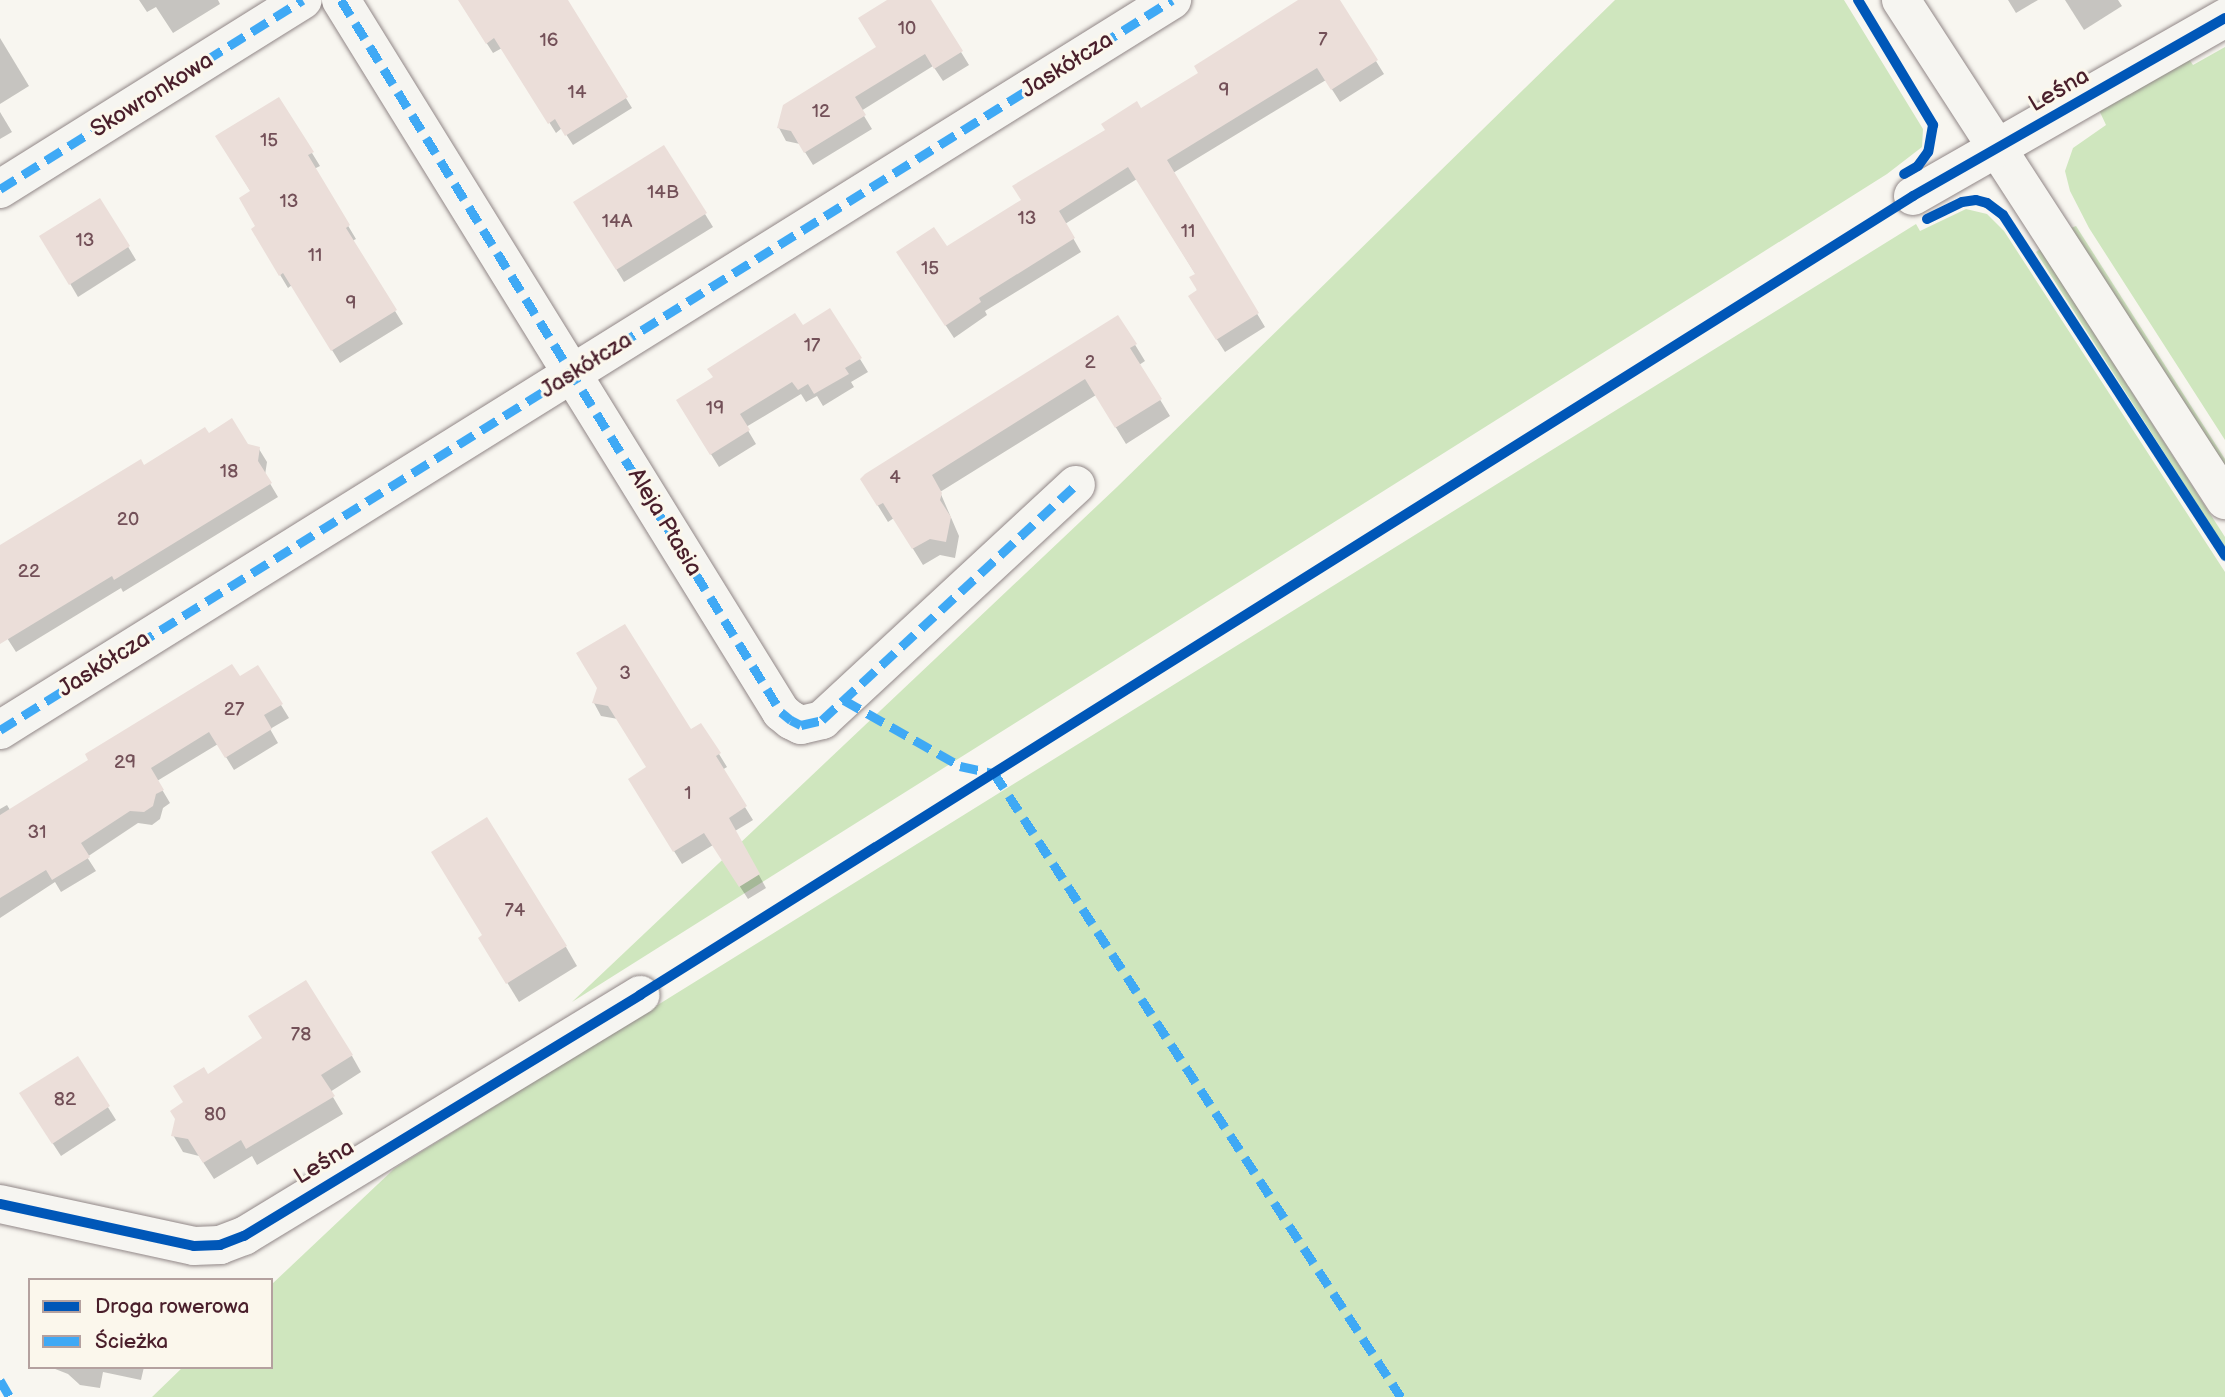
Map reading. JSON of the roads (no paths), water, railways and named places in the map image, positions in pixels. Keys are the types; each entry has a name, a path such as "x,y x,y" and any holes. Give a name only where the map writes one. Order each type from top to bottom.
{"street":[{"name":"Skowronkowa","path":"0,190 303,0"},
{"name":"Aleja Ptasia","path":"341,0 574,372 781,712 801,725 822,720 1076,485"},
{"name":"Jaskółcza","path":"0,730 1172,0"},
{"path":"1901,0 2225,500"},
{"name":"Leśna","path":"1913,196 2225,18"},
{"name":"Leśna","path":"0,1204 194,1245 220,1245 244,1236 640,995"}]}
